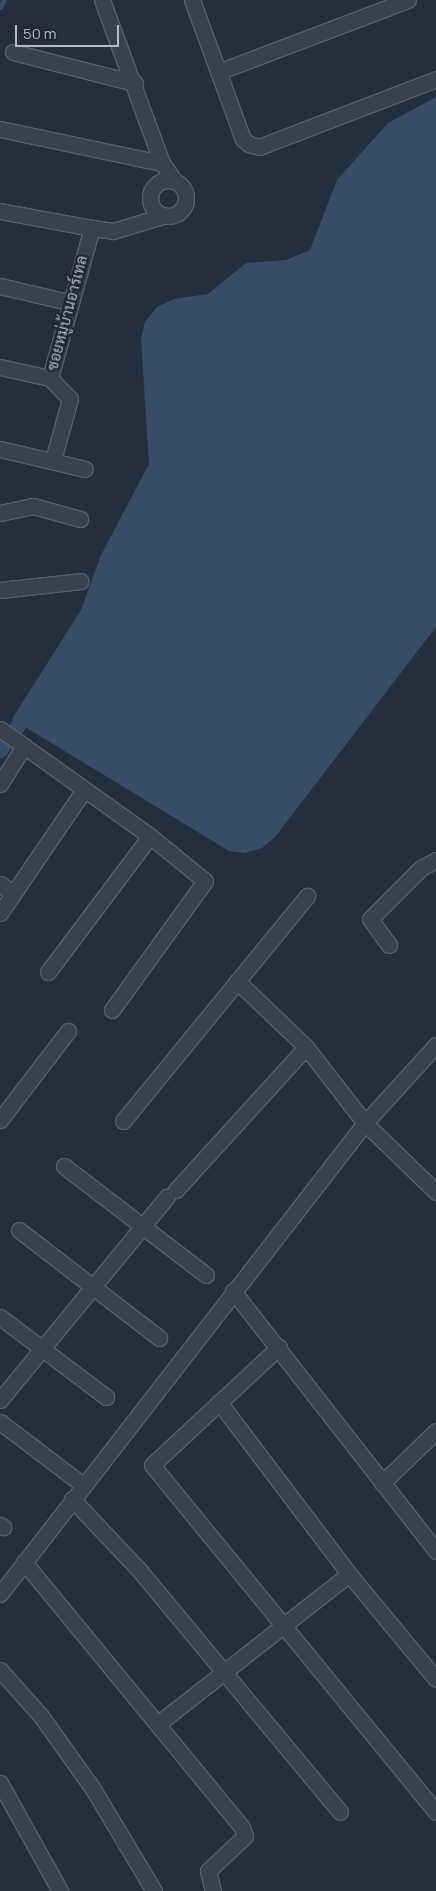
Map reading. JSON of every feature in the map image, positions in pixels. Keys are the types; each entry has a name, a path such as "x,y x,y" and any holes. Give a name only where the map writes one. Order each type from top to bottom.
{"street":[{"path":"0,211 113,231 162,216 178,214 186,201 185,191 174,180 162,163 136,83 102,0"},
{"path":"192,0 243,139 259,147 436,79"},
{"path":"218,72 408,0"},
{"path":"13,52 136,83"},
{"path":"0,129 162,163"},
{"path":"162,216 152,206 152,191 158,184 174,180"},
{"name":"ซอยหมู่บ้านอาร์เทล","path":"52,460 70,399 50,378 68,302 92,228"},
{"path":"0,286 68,302"},
{"path":"0,367 50,378"},
{"path":"0,448 85,469"},
{"path":"0,513 33,506 80,519"},
{"path":"0,590 81,581"},
{"path":"0,729 150,836 204,880 112,1010"},
{"path":"0,784 24,746"},
{"path":"0,913 84,790"},
{"path":"48,972 150,836"},
{"path":"389,944 370,919 421,868 436,860"},
{"path":"0,884 13,894"},
{"path":"123,1121 307,896"},
{"path":"237,981 306,1048 365,1123 436,1192"},
{"path":"0,1120 68,1031"},
{"path":"0,1594 365,1123 436,1045"},
{"path":"0,1400 140,1227 306,1048"},
{"path":"64,1166 140,1227 206,1275"},
{"path":"19,1230 159,1338"},
{"path":"233,1291 279,1347 436,1551"},
{"path":"0,1317 41,1350 106,1397"},
{"path":"279,1347 152,1465 436,1812"},
{"path":"219,1402 349,1574 436,1679"},
{"path":"0,1422 83,1485"},
{"path":"382,1483 436,1431"},
{"path":"72,1499 225,1671 340,1812"},
{"path":"24,1562 159,1723 244,1831 240,1842 208,1871 213,1891"},
{"path":"159,1723 349,1574"},
{"path":"0,1670 41,1716 93,1789 154,1891"},
{"path":"0,1783 60,1891"}],"water":[{"path":"436,97 436,627 275,837 262,848 245,853 229,851 12,719 81,610 101,555 149,464 141,338 145,322 157,307 174,299 208,294 246,263 286,260 310,250 337,180 388,123"}],"waterway":[{"path":"0,7 4,0"},
{"path":"0,750 31,707"}]}
